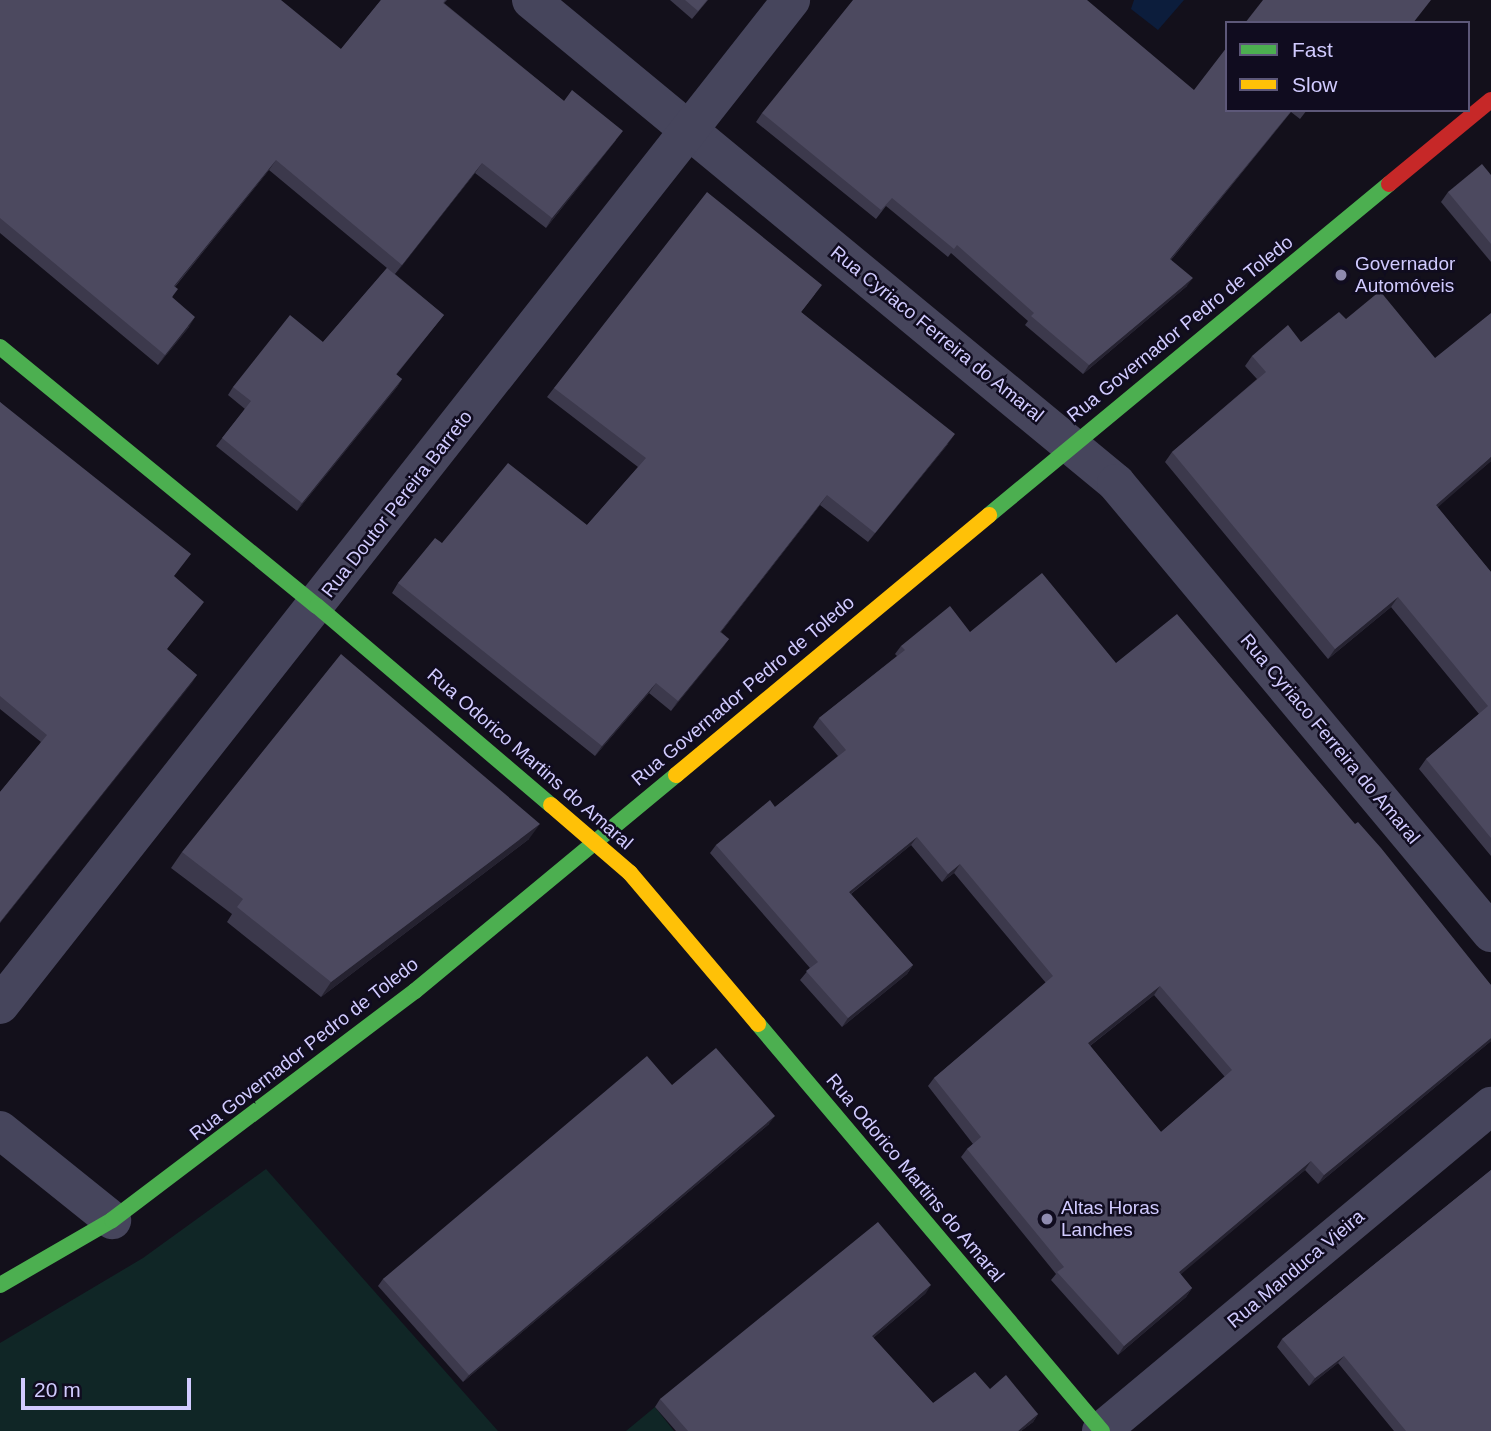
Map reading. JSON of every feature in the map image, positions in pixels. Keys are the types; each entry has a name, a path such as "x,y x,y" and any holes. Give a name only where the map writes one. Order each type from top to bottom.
{"main road":[{"name":"Rua Governador Pedro de Toledo","path":"0,1285 112,1220 415,991 1491,100"},
{"name":"Rua Odorico Martins do Amaral","path":"0,347 317,606 596,840 630,873 1102,1431"}],"street":[{"name":"Rua Cyriaco Ferreira do Amaral","path":"531,0 1116,483 1491,933"},
{"name":"Rua Doutor Pereira Barreto","path":"0,1005 691,132 791,0"},
{"name":"Rua Manduca Vieira","path":"1102,1431 1491,1106"},
{"path":"0,1130 112,1220"}],"green space":[{"path":"266,1169 498,1431 0,1431 0,1343 143,1258"},
{"path":"655,1407 674,1431 626,1431"}],"water":[{"path":"1134,0 1184,0 1158,30 1131,9"}],"building":[{"path":"0,0 281,0 341,49 381,0 445,0 443,3 564,101 572,90 623,131 552,218 482,163 402,265 276,160 174,286 178,289 172,297 195,317 165,355 0,218"},
{"path":"685,0 707,0 698,11"},
{"path":"853,0 1087,0 1194,90 1225,50 1225,112 1290,112 1170,259 1193,278 1089,365 1031,316 1034,313 957,245 954,249 892,198 881,210 762,113"},
{"path":"1263,0 1431,0 1415,21 1247,21"},
{"path":"1482,164 1491,175 1491,244 1448,192"},
{"path":"707,192 822,285 801,312 955,434 875,533 827,495 720,632 729,639 678,701 656,683 602,746 398,583 435,538 442,543 508,463 587,525 646,458 554,388"},
{"path":"387,268 444,315 396,374 402,379 302,503 222,438 251,401 233,387 290,315 323,342"},
{"path":"1380,291 1435,358 1491,313 1491,457 1436,505 1491,572 1491,838 1426,759 1488,706 1398,597 1335,649 1172,452 1266,372 1252,356 1288,325 1301,342 1339,312 1346,319"},
{"path":"0,402 191,554 174,576 204,602 167,649 197,675 0,922 0,792 47,735 0,696"},
{"path":"1042,573 1116,663 1177,614 1355,824 1358,822 1381,848 1491,985 1491,1038 1324,1175 1311,1161 1179,1272 1192,1288 1124,1346 1057,1272 1064,1267 967,1149 981,1137 934,1078 1053,976 960,864 948,874 917,837 849,892 913,965 848,1018 806,971 818,962 716,845 770,800 775,807 846,750 819,718 905,650 901,646 950,606 970,632","holes":["1160,986 1232,1070 1161,1132 1088,1043"]},
{"path":"341,654 540,824 331,982 237,907 243,899 182,852"},
{"path":"716,1048 775,1116 469,1375 383,1279 647,1056 672,1085"},
{"path":"1491,1170 1491,1431 1406,1431 1344,1356 1315,1378 1282,1339"},
{"path":"878,1222 931,1285 872,1336 933,1403 975,1372 990,1389 1006,1375 1038,1414 1018,1431 688,1431 660,1399"}],"traffic: fast":[{"path":"989,515 1389,184"},
{"path":"0,347 317,606 551,805"},
{"path":"0,1285 112,1220 415,991 676,775"},
{"path":"758,1024 1102,1431"}],"traffic: slow":[{"path":"676,775 989,515"},
{"path":"551,805 630,873 758,1024"}],"traffic: jam":[{"path":"1389,184 1491,100"}],"place":[{"name":"Governador Automóveis","path":"1341,275"},
{"name":"Altas Horas Lanches","path":"1047,1219"}]}
